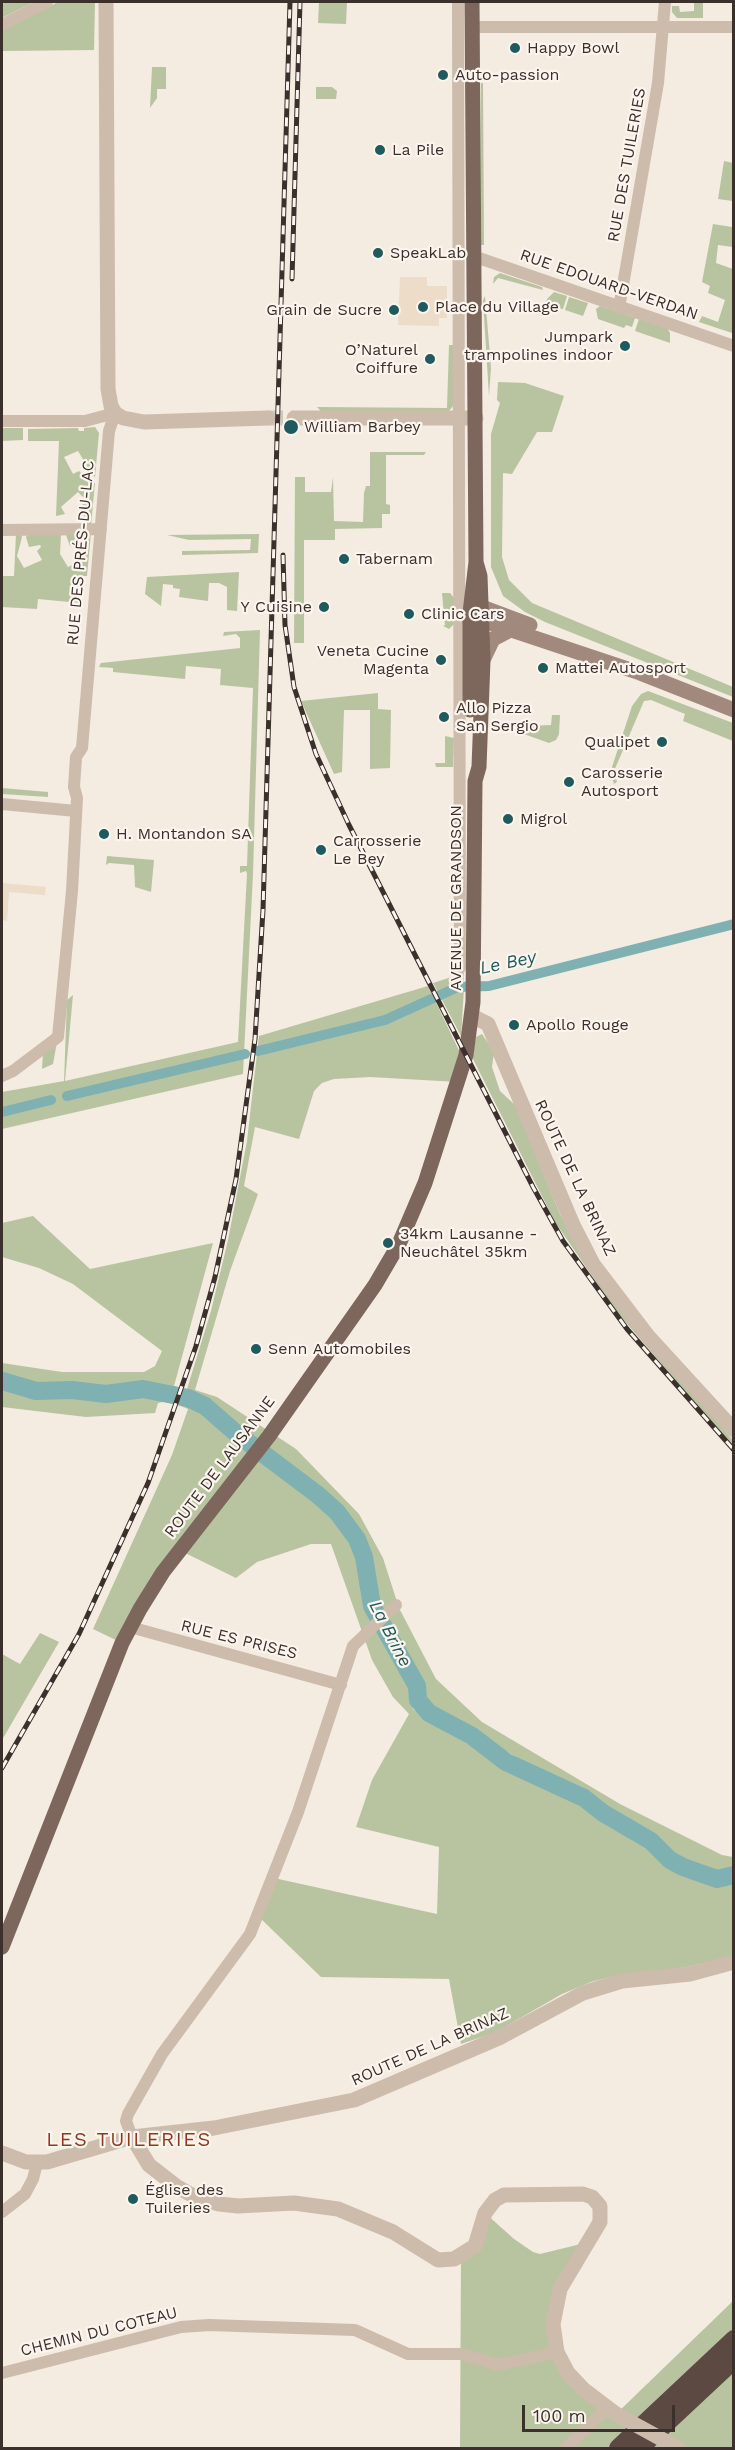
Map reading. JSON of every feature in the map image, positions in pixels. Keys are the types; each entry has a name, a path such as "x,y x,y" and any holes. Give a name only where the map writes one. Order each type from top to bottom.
{"highway":[{"path":"618,2448 734,2339"},
{"path":"640,2448 734,2360"}],"main road":[{"name":"AVENUE DE GRANDSON","path":"472,2 476,562 483,660 467,968 473,1009"},
{"name":"AVENUE DE GRANDSON","path":"475,781 470,767 478,613"},
{"path":"478,613 512,629 607,664 640,673"},
{"path":"478,613 615,660 640,673 734,710"},
{"path":"483,660 493,639 512,629"},
{"name":"ROUTE DE LAUSANNE","path":"2,1947 130,1627 168,1565 269,1436 375,1285 399,1244 419,1198 458,1082 473,1009"}],"street":[{"path":"2,26 47,2"},
{"name":"RUE DES PRÉS-DU-LAC","path":"2,1076 20,1067 58,1037 72,891 77,798 74,787 76,757 82,748 109,431 115,413 108,389 106,2"},
{"path":"458,2 459,418 467,968"},
{"name":"RUE DES TUILERIES","path":"619,308 658,83 665,2"},
{"path":"472,27 734,27"},
{"name":"RUE EDOUARD-VERDAN","path":"473,256 734,346"},
{"path":"2,421 85,421 115,413 144,422 268,418"},
{"path":"294,418 476,418"},
{"path":"2,530 101,529"},
{"path":"2,804 76,811"},
{"name":"ROUTE DE LA BRINAZ","path":"473,1009 489,1024 573,1225 593,1263 636,1322 734,1430"},
{"path":"396,1605 353,1646 266,1898 250,1934 220,1978 166,2048 126,2121 132,2137 149,2165 176,2186 197,2198 225,2205 308,2204 349,2212 393,2232 438,2260 454,2259 471,2249 479,2238 485,2213 495,2200 504,2195 588,2195 600,2206 600,2222 559,2292 553,2324 557,2352 575,2381 612,2411 678,2448"},
{"name":"RUE ES PRISES","path":"130,1627 341,1685"},
{"name":"ROUTE DE LA BRINAZ","path":"37,2163 132,2137 224,2127 366,2097 441,2061 501,2037 571,1998 595,1988 622,1981 702,1971 734,1962"},
{"path":"2,2153 37,2163 33,2179 25,2194 2,2212"},
{"name":"CHEMIN DU COTEAU","path":"2,2373 182,2327 209,2325 361,2331 382,2344 408,2354 461,2355 498,2365 557,2352"},
{"path":"566,2448 612,2411"}],"green space":[{"path":"34,2 2,18 2,4"},
{"path":"58,2 95,2 94,50 3,51 2,30"},
{"path":"319,2 347,2 346,24 318,23"},
{"path":"694,2 703,2 703,18 677,18 672,12 672,6 679,6 680,12 694,11"},
{"path":"152,67 166,67 166,89 157,89 157,98 150,108"},
{"path":"481,83 483,83 484,245 480,245"},
{"path":"316,87 332,87 337,91 336,99 316,99"},
{"path":"724,161 733,163 733,201 718,199"},
{"path":"733,222 733,247 718,245 716,263 733,269 732,333 699,322 702,316 718,322 725,300 708,293 710,286 702,282 713,224 732,227"},
{"path":"500,273 542,287 543,290 498,278 493,284 494,277"},
{"path":"554,292 567,296 563,309 545,306 547,299"},
{"path":"485,296 491,368 489,396 483,300"},
{"path":"569,297 588,303 583,316 565,310"},
{"path":"600,306 635,318 632,327 626,325 624,328 598,319 596,309"},
{"path":"639,319 667,328 670,333 670,343 635,331"},
{"path":"449,345 453,345 453,406 448,412 322,412 317,407 447,408"},
{"path":"498,382 525,383 564,396 552,432 537,432 512,474 503,473 502,557 509,580 532,603 733,687 733,697 545,622 525,612 503,596 491,567 491,434 500,403 497,400"},
{"path":"95,427 99,433 95,477 84,468 87,466 78,451 64,457 73,474 79,471 91,483 95,483 91,525 88,525 80,507 85,502 84,498 78,492 61,507 65,514 56,516 59,441 28,441 28,429 78,428 79,431 84,431 84,428"},
{"path":"2,428 23,428 23,440 2,441"},
{"path":"370,452 426,452 424,455 386,455 386,504 390,505 390,514 382,514 382,528 335,529 335,540 304,540 304,643 294,643 295,477 305,477 305,492 331,492 333,477 334,521 363,522 364,493 366,486 370,486"},
{"path":"29,533 61,534 60,554 68,567 82,560 74,544 70,546 66,535 91,533 87,576 82,576 80,603 38,599 37,609 2,607 2,576 14,576 16,534 21,534 22,537 17,556 24,568 42,560 37,551 40,545 29,547 26,537"},
{"path":"259,534 258,553 182,555 182,551 250,550 251,539 189,540 167,535"},
{"path":"239,572 237,611 227,610 227,587 219,583 209,583 208,601 179,597 180,589 173,588 173,585 163,584 161,606 145,594 147,577"},
{"path":"442,593 450,593 454,598 454,624 449,629 443,626 445,625"},
{"path":"260,630 253,874 243,1074 2,1129 2,1092 64,1081 67,1000 73,995 65,1081 238,1042 247,874 246,871 240,873 240,866 247,866 253,688 220,685 221,669 186,666 185,679 113,672 113,668 99,667 101,663 240,648 240,638 236,634 223,636 224,632"},
{"path":"648,691 733,723 733,741 683,721 685,714 651,700 644,701 614,771 617,782 614,784 610,773 632,706 641,694"},
{"path":"378,693 378,709 391,710 390,768 370,769 370,710 344,710 342,772 334,774 301,701"},
{"path":"552,715 560,715 559,734 556,740 549,743 521,733 529,726 551,725"},
{"path":"445,736 454,738 453,767 436,767 435,763 445,763"},
{"path":"2,788 48,792 48,797 2,794"},
{"path":"107,856 154,860 151,892 135,887 134,865 109,863 106,865"},
{"path":"464,973 463,985 450,987 439,994 433,983"},
{"path":"428,986 464,1061 458,1082 370,1077 334,1079 322,1083 314,1091 299,1139 255,1127 244,1186 258,1194 230,1271 195,1390 217,1397 296,1449 359,1514 383,1558 399,1608 436,1679 482,1722 620,1804 722,1855 733,1857 733,1872 728,1874 713,1876 685,1866 670,1856 654,1837 468,1729 446,1719 423,1694 412,1703 413,1709 439,1728 654,1847 671,1865 710,1884 733,1884 733,1956 687,1967 614,1976 591,1982 562,1994 496,2032 461,2044 449,1979 321,1977 258,1916 274,1878 437,1914 439,1847 356,1827 372,1780 409,1714 393,1697 372,1660 331,1544 311,1544 257,1562 236,1578 179,1550 122,1643 93,1629 172,1455 188,1409 168,1401 158,1403 155,1413 86,1417 2,1407 2,1363 62,1372 144,1372 155,1366 162,1351 73,1284 39,1268 2,1257 2,1223 33,1216 90,1269 213,1243 174,1386 187,1389 211,1311 228,1240 247,1141 259,1036"},
{"path":"457,989 464,989 461,1036 441,998"},
{"path":"482,1034 494,1052 492,1067 500,1091 516,1106 560,1214 587,1265 646,1340 733,1440 733,1447 616,1311 555,1222 472,1057 476,1037"},
{"path":"57,1042 53,1064 42,1069 43,1053"},
{"path":"40,1633 59,1642 2,1740 2,1654 20,1664"},
{"path":"485,2213 514,2239 540,2254 589,2242 565,2278 557,2352 616,2414 733,2301 733,2448 460,2448 461,2256"}],"shaded area":[{"name":"Place du Village","path":"400,277 427,277 427,286 447,286 447,318 439,318 439,326 398,325"},
{"path":"2,883 46,887 45,895 9,892 7,921 2,920"}],"waterway":[{"name":"Le Bey","path":"258,1051 385,1020 458,987 489,986 734,924"},
{"name":"Le Bey","path":"67,1096 245,1054"},
{"name":"Le Bey","path":"2,1112 51,1100"},
{"name":"La Brine","path":"2,1381 36,1391 72,1390 106,1394 143,1389 188,1398 205,1406 237,1434 318,1495 337,1512 357,1539 364,1557 372,1606 417,1686 418,1700 429,1713 472,1736 506,1762 584,1798 603,1813 651,1841 670,1860 683,1867 717,1879 734,1875"}],"tunnel":[{"path":"268,418 294,418"}],"railway":[{"path":"2,1768 79,1634 148,1483 196,1346 215,1277 236,1179 255,1039 263,910 290,2"},
{"path":"292,279 300,2"},
{"path":"283,555 285,625 294,687 316,754 349,825 533,1187 563,1241 627,1329 734,1450"}],"place":[{"name":"Happy Bowl","path":"515,48"},
{"name":"Auto-passion","path":"443,75"},
{"name":"La Pile","path":"380,150"},
{"name":"SpeakLab","path":"378,253"},
{"name":"Place du Village","path":"423,307"},
{"name":"Grain de Sucre","path":"394,310"},
{"name":"Jumpark trampolines indoor","path":"625,346"},
{"name":"O’Naturel Coiffure","path":"430,359"},
{"name":"William Barbey","path":"291,427"},
{"name":"Tabernam","path":"344,559"},
{"name":"Y Cuisine","path":"324,607"},
{"name":"Clinic Cars","path":"409,614"},
{"name":"Veneta Cucine Magenta","path":"441,660"},
{"name":"Mattei Autosport","path":"543,668"},
{"name":"Allo Pizza San Sergio","path":"444,717"},
{"name":"Qualipet","path":"662,742"},
{"name":"Carosserie Autosport","path":"569,782"},
{"name":"Migrol","path":"508,819"},
{"name":"H. Montandon SA","path":"104,834"},
{"name":"Carrosserie Le Bey","path":"321,850"},
{"name":"Apollo Rouge","path":"514,1025"},
{"name":"34km Lausanne - Neuchâtel 35km","path":"388,1243"},
{"name":"Senn Automobiles","path":"256,1349"},
{"name":"Église des Tuileries","path":"133,2199"}],"district":[{"name":"LES TUILERIES","path":"129,2140"}]}
